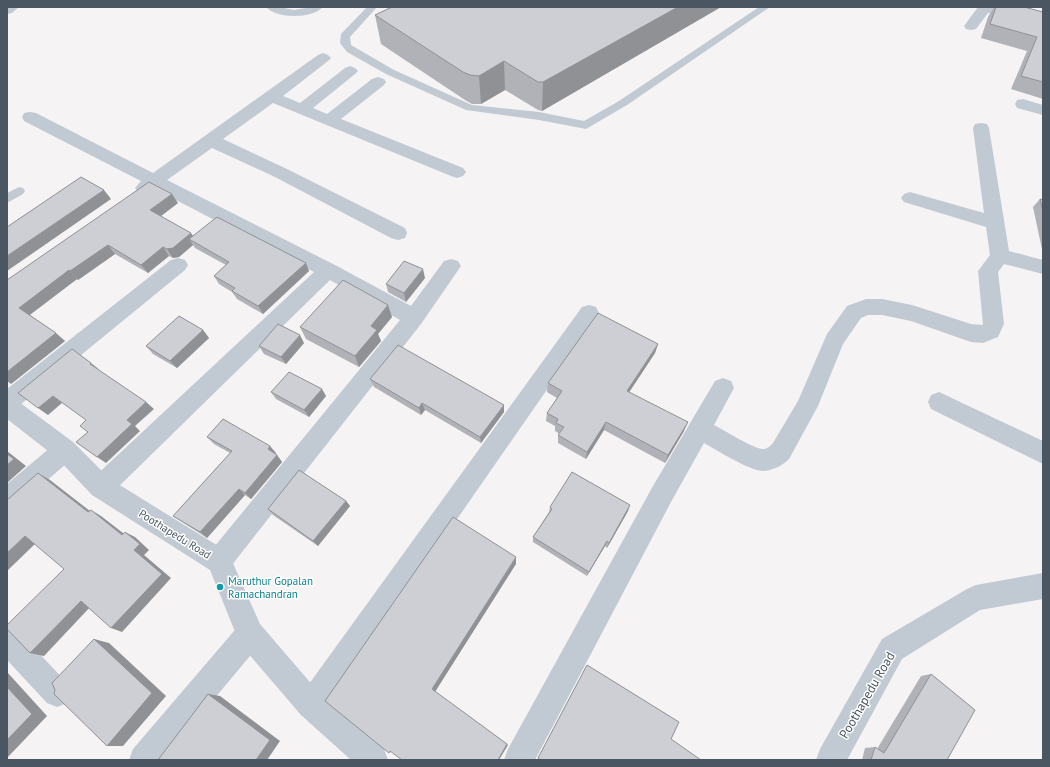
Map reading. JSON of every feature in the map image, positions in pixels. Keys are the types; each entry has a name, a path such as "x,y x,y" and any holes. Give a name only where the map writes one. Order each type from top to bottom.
{"street":[{"path":"7,10 12,7"},
{"path":"970,26 984,8 1043,20"},
{"path":"129,198 323,58"},
{"path":"302,109 350,71"},
{"path":"329,120 378,82"},
{"path":"271,97 458,172"},
{"path":"1023,104 1043,110"},
{"path":"30,117 328,270 414,318"},
{"path":"699,430 748,455 763,460 775,457 782,451 808,406 834,340 854,312 866,307 882,307 912,313 971,333 983,334 991,331 994,324 988,271 1000,256 981,128"},
{"path":"210,140 281,173 398,233"},
{"path":"910,198 995,223"},
{"path":"1000,256 1043,267"},
{"path":"7,402 178,265"},
{"path":"219,561 414,318 451,266"},
{"path":"101,487 328,270"},
{"path":"311,705 589,313"},
{"path":"520,760 662,494 723,388"},
{"path":"939,402 1043,453"},
{"name":"Poothapedu Road","path":"7,406 65,450 101,487 219,561 250,634 311,705 373,760"},
{"path":"7,499 65,450"},
{"name":"Poothapedu Road","path":"831,760 892,649 976,598 1043,586"},
{"path":"144,760 250,634"},
{"path":"7,640 57,693"}],"lane":[{"path":"271,7 293,14 306,12 318,7"},
{"path":"372,7 345,36 345,42 347,48 390,72 470,108 539,116 586,125 766,7"},
{"path":"7,199 18,191"}],"building":[{"path":"392,7 678,7 543,82 538,82 504,61 479,76 470,75 463,72 375,15"},
{"path":"996,7 1024,7 1043,12 1043,82 1021,76 1037,37 990,24"},
{"path":"81,177 104,190 7,256 7,227"},
{"path":"149,182 172,194 150,210 191,233 173,248 167,249 163,247 141,265 108,245 70,271 69,270 19,308 56,333 7,372 7,280"},
{"path":"1040,199 1043,200 1043,211"},
{"path":"217,217 306,263 258,306 232,291 235,288 214,276 229,262 189,239"},
{"path":"404,261 423,269 404,293 386,284"},
{"path":"343,280 388,305 371,326 377,330 355,356 300,327"},
{"path":"598,313 658,344 627,391 688,422 668,455 606,422 587,452 558,435 564,427 556,423 558,419 547,413 562,391 548,383"},
{"path":"179,316 203,330 170,361 146,346"},
{"path":"278,324 300,335 281,357 259,346"},
{"path":"398,345 504,405 480,437 422,403 419,408 370,379"},
{"path":"72,349 91,363 90,364 146,402 127,420 132,424 97,457 76,442 88,432 80,426 86,420 53,396 38,408 18,393"},
{"path":"289,372 322,389 304,410 271,392"},
{"path":"223,419 270,446 268,449 277,455 245,493 239,489 200,532 173,516 232,451 207,437"},
{"path":"7,454 14,459 7,465"},
{"path":"299,470 346,501 313,541 268,509"},
{"path":"572,472 630,505 609,543 607,541 589,572 533,537 552,509 550,507"},
{"path":"38,473 88,512 91,510 122,535 125,532 140,544 134,550 162,574 111,628 81,601 30,653 7,629 7,625 64,569 25,536 7,553 7,500"},
{"path":"453,517 516,557 432,689 507,744 498,760 402,760 390,751 389,753 325,701"},
{"path":"94,639 152,693 107,746 54,694 55,690 52,683"},
{"path":"587,665 679,722 671,739 701,760 541,760 538,758"},
{"path":"931,674 975,710 947,760 871,760 875,747 884,753"},
{"path":"7,687 32,714 7,740"},
{"path":"208,694 270,740 256,760 158,760"}],"place":[{"name":"Maruthur Gopalan Ramachandran","path":"220,587"}]}
